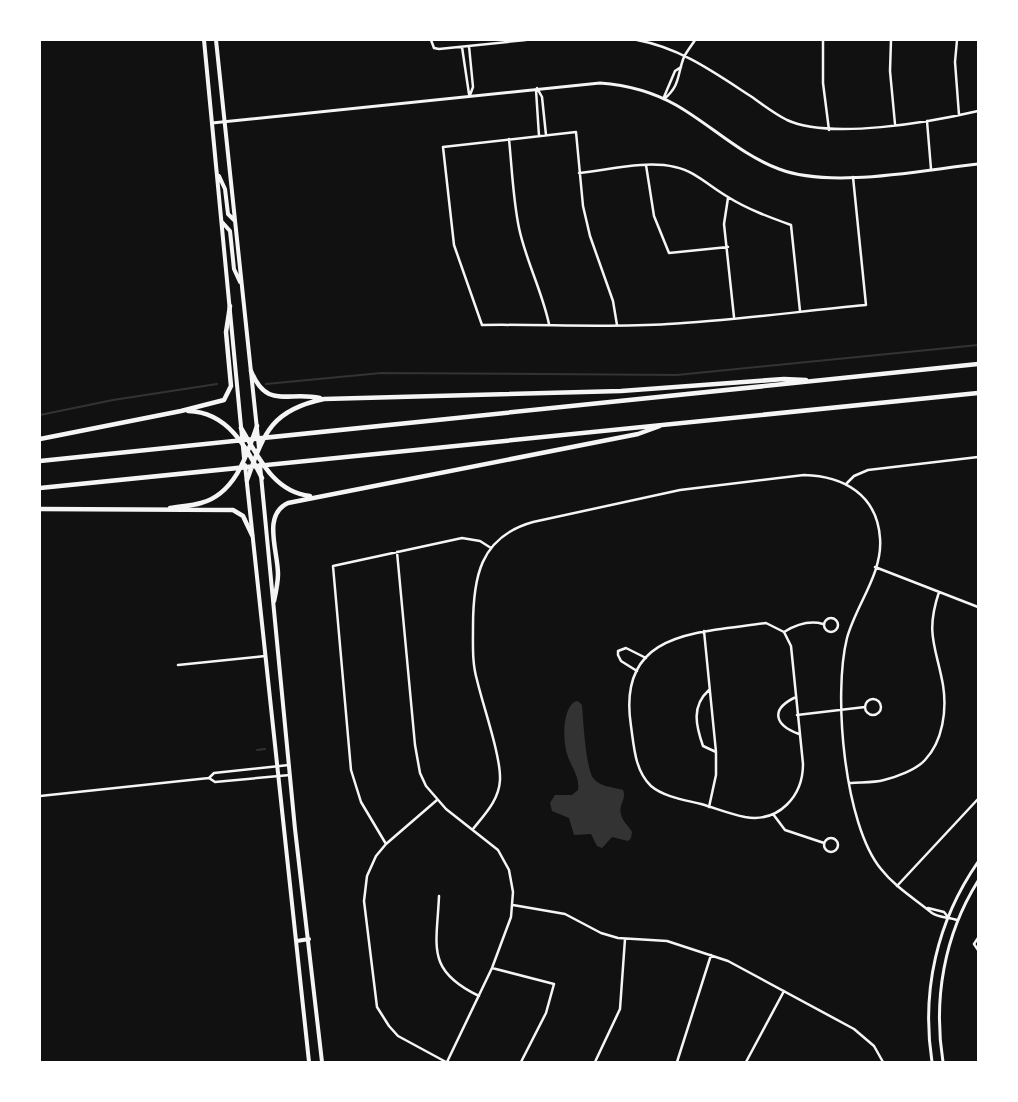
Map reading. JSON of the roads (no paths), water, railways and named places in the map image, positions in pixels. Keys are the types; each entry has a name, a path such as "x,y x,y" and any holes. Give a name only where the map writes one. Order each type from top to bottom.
{"highway":[{"path":"40,439 181,411 224,400 230,392 226,332 230,306"},
{"path":"40,461 978,364"},
{"path":"251,371 258,386 270,396 324,398 523,395 680,388 784,379 822,381"},
{"path":"40,488 978,393"},
{"path":"247,480 256,453 273,424 292,408 324,398"},
{"path":"181,411 208,414 231,429 243,444 262,478"},
{"path":"274,601 278,575 274,514 288,503 638,434 668,423"},
{"path":"163,508 202,503 220,493 232,482 245,461 257,426"},
{"path":"241,428 273,477 293,492 316,496"},
{"path":"40,510 163,508 233,510 243,516 252,536"}],"main road":[{"path":"204,40 252,536 309,1062"},
{"path":"216,40 257,426 290,775 322,1062"},
{"path":"217,173 225,189 228,214 235,221"},
{"path":"222,222 230,231 234,269 242,286"},
{"path":"296,941 309,939"}],"street":[{"path":"431,40 434,48 462,47 497,41 526,40"},
{"path":"637,40 685,55 785,120 804,127 829,130 895,124 927,121 978,111"},
{"path":"664,99 672,92 681,73 685,55 695,40"},
{"path":"823,40 823,83 829,130"},
{"path":"891,40 890,70 895,124"},
{"path":"957,40 956,62 959,115"},
{"path":"468,46 473,86 470,95"},
{"path":"462,47 470,95"},
{"path":"664,99 675,71 681,67"},
{"path":"212,123 600,83 634,88 664,99 744,151 776,168 810,177 853,177 978,164"},
{"path":"537,88 542,98 546,135"},
{"path":"537,88 535,98 539,136"},
{"path":"927,121 931,169"},
{"path":"617,325 605,273 590,236 583,206 576,132 443,147 454,246 482,325 617,325 669,324 866,305 853,177"},
{"path":"509,139 519,227 526,254 544,300 549,324"},
{"path":"579,173 646,165 674,167 692,174 728,198 756,212 791,225 800,311"},
{"path":"646,165 654,216 669,254 728,247"},
{"path":"728,198 724,224 728,247 734,317"},
{"path":"846,483 854,476 868,470 978,457"},
{"path":"473,829 494,801 500,778 476,679 473,656 474,588 479,569 491,548 508,533 521,526 680,490 804,475 822,475 846,483 863,498 876,517 880,540 875,567 848,637 842,668 840,710 852,804 864,840 880,869 909,896 928,908 944,912 948,917"},
{"path":"386,844 361,802 352,770 333,566 462,538 480,541 491,548"},
{"path":"397,552 417,759 426,786 437,800 473,829 502,856 512,879 513,905 492,968 446,1062 398,1036 377,1007 365,914 364,887 371,864 386,844 437,800"},
{"path":"875,567 978,607"},
{"path":"850,783 883,780 907,771 924,761 940,736 945,713 943,686 931,631 932,613 939,592"},
{"path":"828,618 832,618 838,622 838,627 835,631 830,632 824,628 824,624 828,618"},
{"path":"766,623 784,632 791,646 803,776 799,789 787,805 773,814 760,817 745,817 663,793 652,786 640,770 629,714 629,698 634,677 646,658 656,648 670,639 704,631 766,623"},
{"path":"784,632 801,623 824,624"},
{"path":"704,631 716,752 716,775 708,806"},
{"path":"637,672 621,661 618,651 626,648 646,658"},
{"path":"178,665 265,656"},
{"path":"709,690 698,702 696,710 703,746 707,750 716,752"},
{"path":"796,697 780,707 778,713 780,723 799,734"},
{"path":"872,699 877,701 880,707 879,712 873,715 868,714 865,707 866,703 872,699"},
{"path":"797,715 865,707"},
{"path":"209,778 214,773 289,765"},
{"path":"40,796 209,778 216,782 290,775"},
{"path":"897,886 978,799"},
{"path":"773,814 785,830 824,842"},
{"path":"829,838 833,838 838,843 838,847 833,852 829,852 824,847 824,842 829,838"},
{"path":"932,1062 928,1025 931,976 935,955 948,917 963,885 978,862"},
{"path":"943,1062 939,1005 945,964 957,920 978,881"},
{"path":"439,896 435,939 440,963 459,985 479,996"},
{"path":"513,905 566,914 601,933 625,939 667,941 728,961 859,1033 874,1046 882,1062"},
{"path":"928,908 932,913 957,920"},
{"path":"978,938 974,944 978,950"},
{"path":"595,1062 620,1009 625,939"},
{"path":"677,1062 711,955"},
{"path":"492,968 554,984 546,1012 521,1062"},
{"path":"746,1062 784,991"}],"waterway":[{"path":"266,384 381,373 677,375 978,345"},
{"path":"40,415 113,400 217,384"},
{"path":"257,750 265,749"}]}
